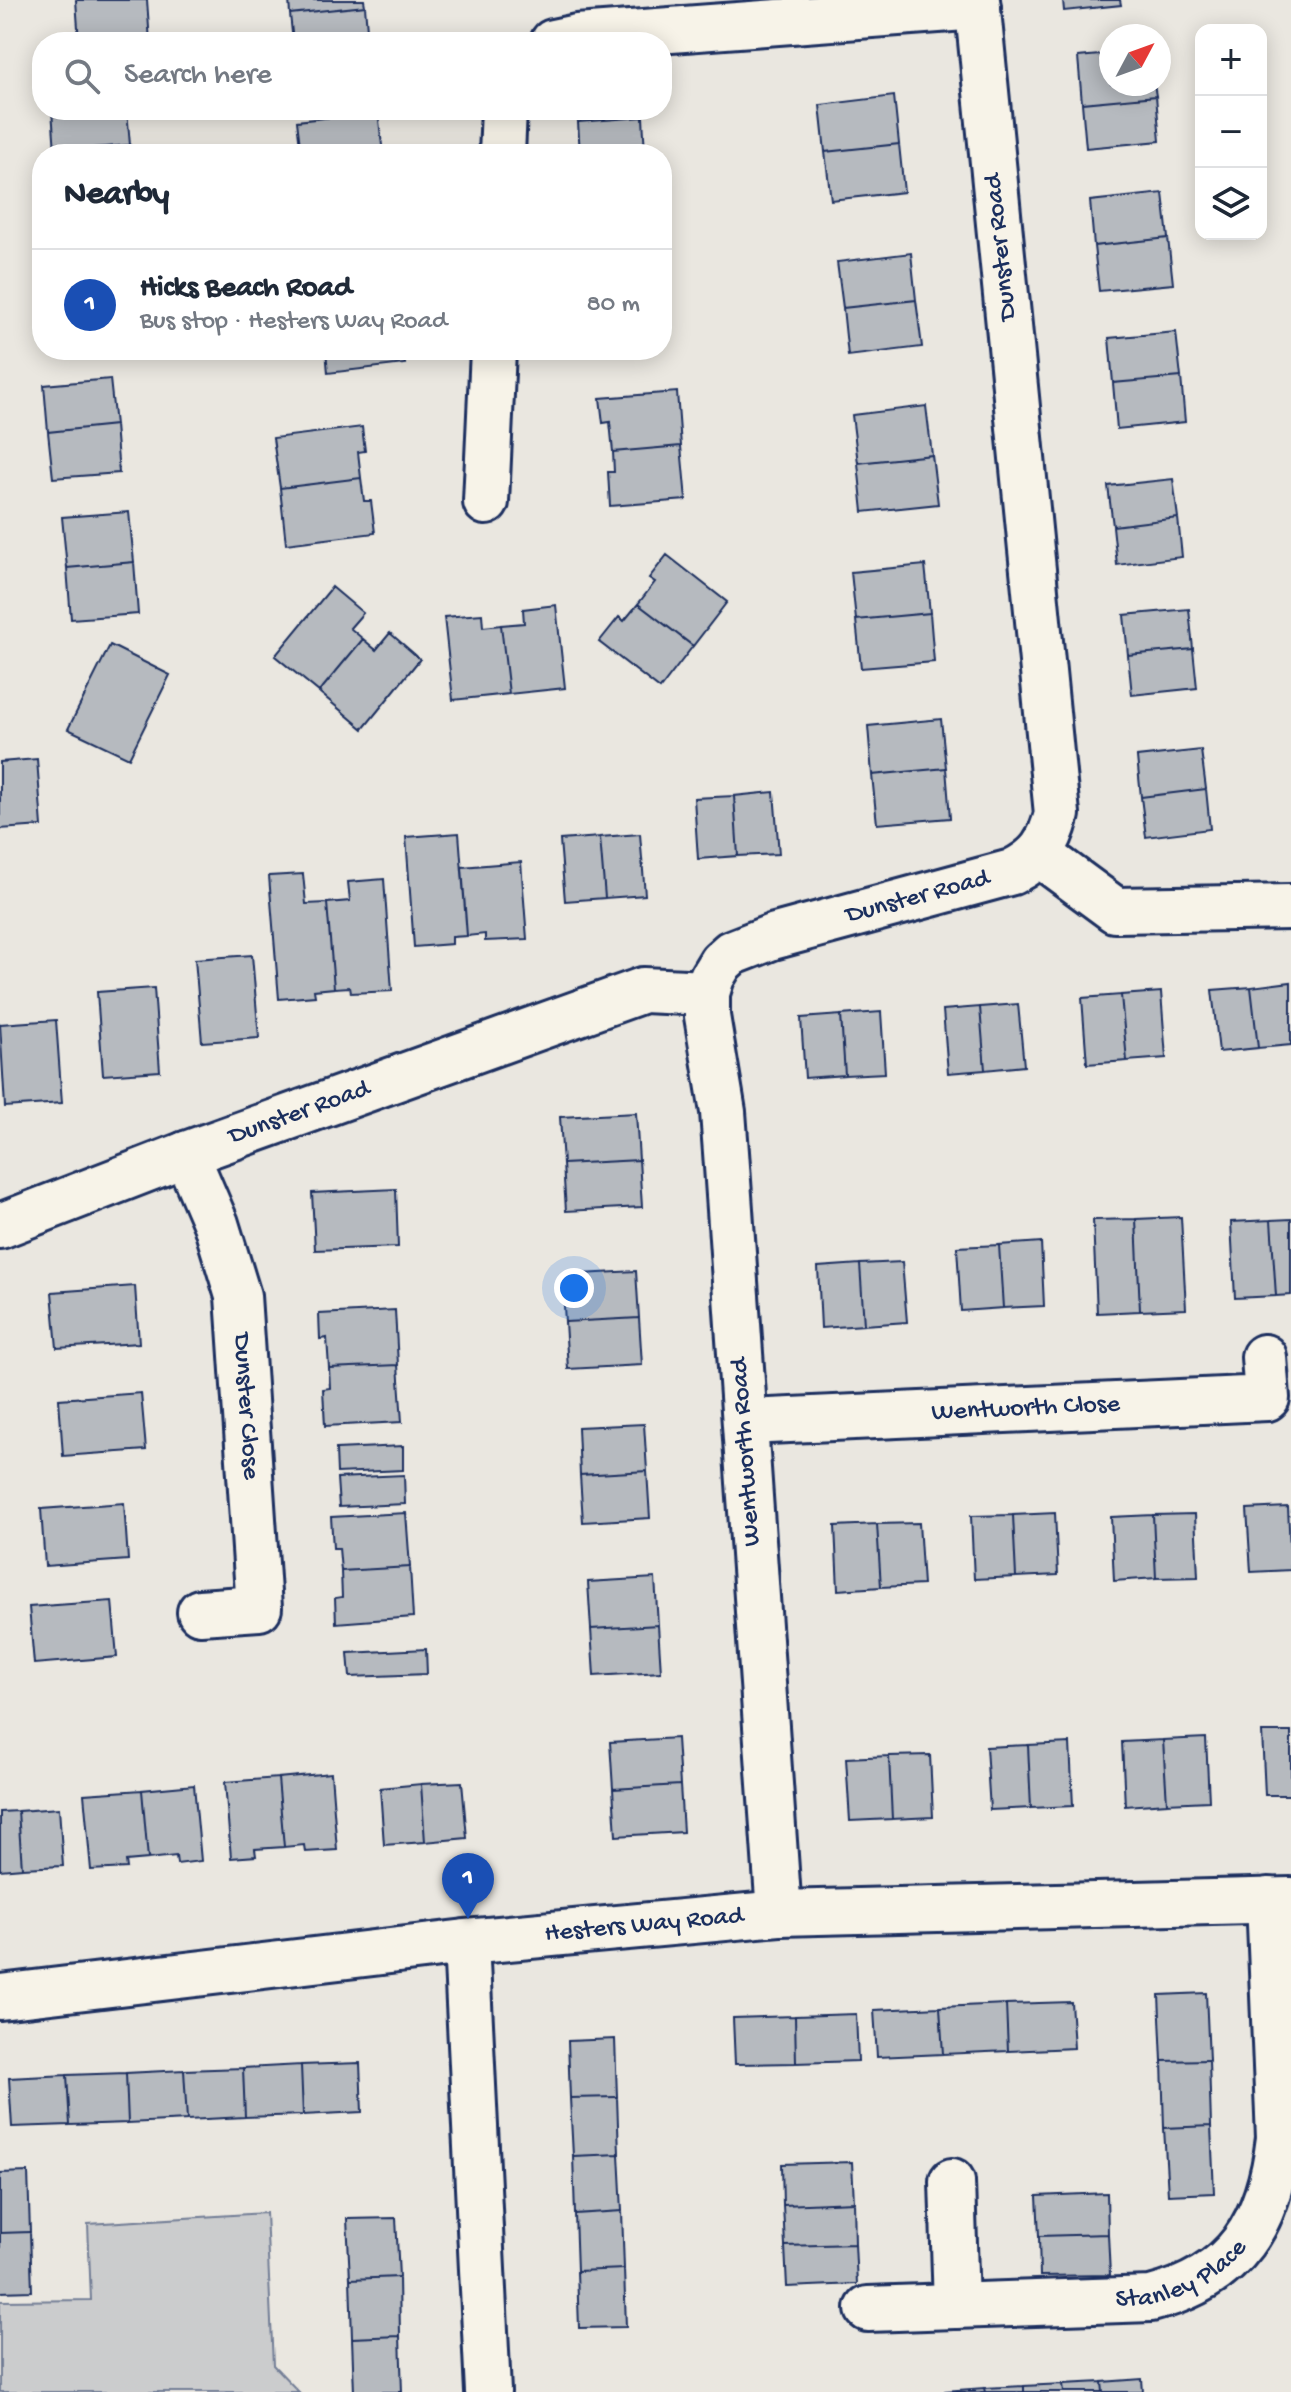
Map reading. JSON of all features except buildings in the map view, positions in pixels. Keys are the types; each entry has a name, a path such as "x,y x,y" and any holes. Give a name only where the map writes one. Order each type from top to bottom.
{"street":[{"path":"638,32 978,4"},
{"name":"Dunster Road","path":"0,1226 186,1154 643,990 707,993 721,962 743,947 1012,872 1039,854 1051,836 1057,814 1056,793 978,4"},
{"path":"502,144 504,120"},
{"path":"486,502 493,360"},
{"path":"1039,854 1115,910 1291,907"},
{"name":"Wentworth Road","path":"707,993 707,1016 723,1112 779,1913"},
{"name":"Dunster Close","path":"186,1154 216,1224 238,1296 259,1608 200,1612"},
{"name":"Wentworth Close","path":"746,1422 1267,1398 1264,1357"},
{"name":"Hesters Way Road","path":"0,1997 466,1942 779,1913 1280,1900"},
{"name":"Stanley Place","path":"868,2309 1151,2299 1178,2292 1200,2281 1242,2248 1257,2223 1276,2168 1279,2138 1280,1900"},
{"path":"466,1942 488,2392"},
{"path":"952,2181 956,2306"}],"shaded area":[{"path":"266,2213 273,2365 299,2392 0,2392 0,2301 91,2300 88,2224"}],"place":[{"name":"Hicks Beach Road","path":"468,1919"}]}
